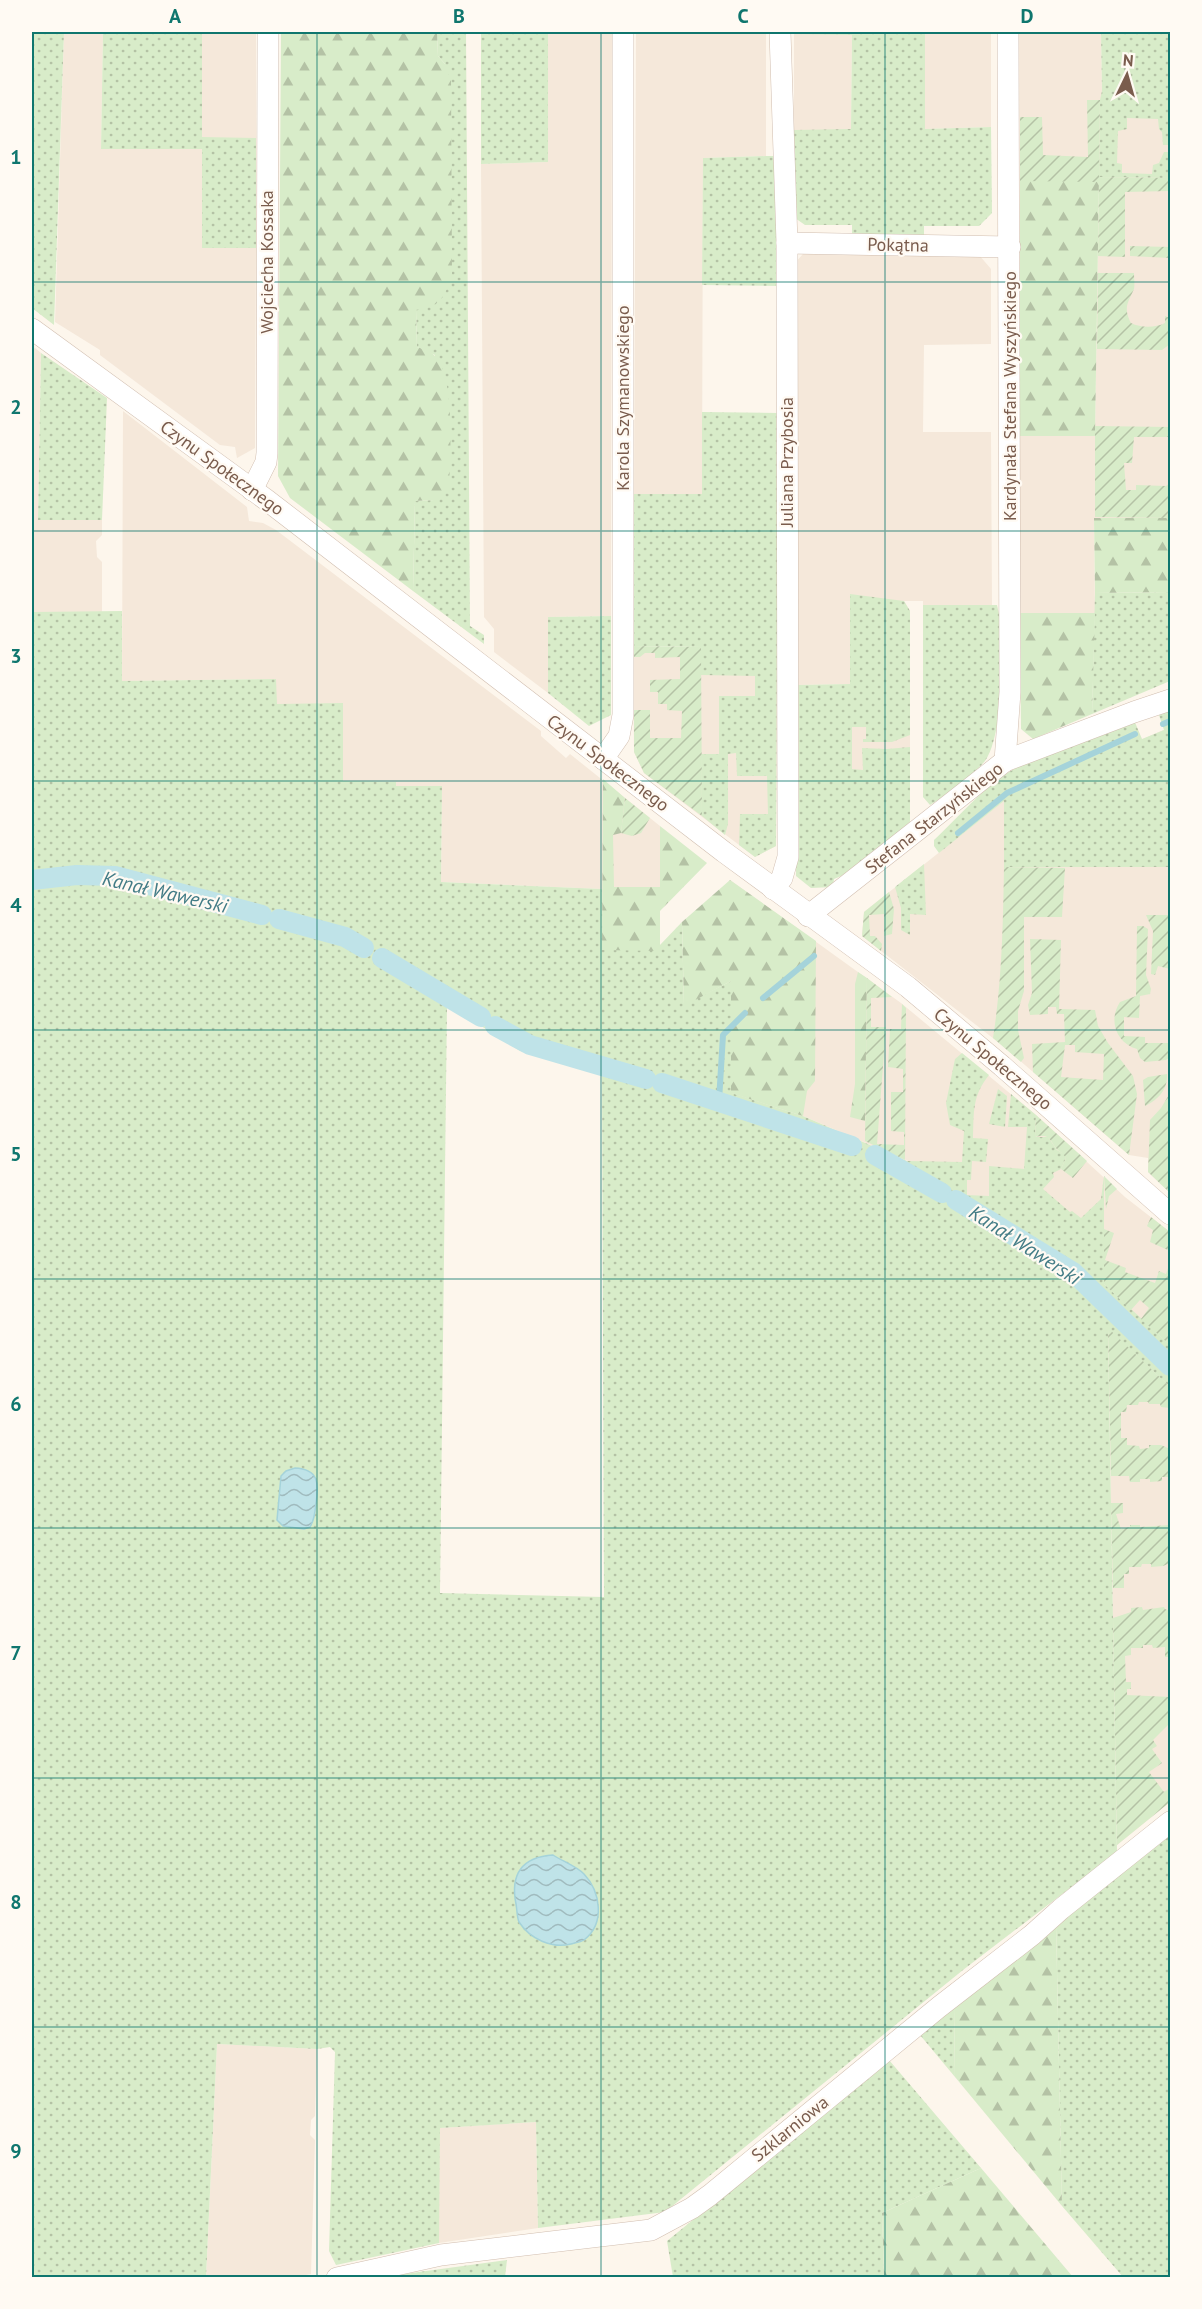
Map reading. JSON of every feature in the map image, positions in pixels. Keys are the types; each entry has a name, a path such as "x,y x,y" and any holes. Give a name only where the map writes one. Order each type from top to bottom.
{"street":[{"name":"Wojciecha Kossaka","path":"252,490 266,462 267,453 268,32"},
{"name":"Karola Szymanowskiego","path":"603,759 619,736 623,715 622,32"},
{"name":"Juliana Przybosia","path":"773,889 782,878 788,857 787,243 780,32"},
{"name":"Kardynała Stefana Wyszyńskiego","path":"1005,761 1010,692 1008,32"},
{"name":"Pokątna","path":"787,243 1010,247"},
{"name":"Czynu Społecznego","path":"32,329 252,490 808,916 908,987 1002,1065 1170,1214"},
{"name":"Stefana Starzyńskiego","path":"808,916 1005,761 1170,700"},
{"name":"Szklarniowa","path":"337,2277 441,2255 651,2230 673,2219 710,2195 1170,1822"}],"shaded area":[{"path":"64,32 103,32 101,148 202,149 202,248 256,248 255,448 237,458 235,447 220,445 100,355 100,350 55,322"},
{"path":"202,32 256,32 256,138 202,138"},
{"path":"548,32 612,32 611,616 548,617 548,693 494,652 494,629 484,617 481,164 548,162"},
{"path":"636,32 766,32 766,156 703,158 702,494 634,494"},
{"path":"925,32 991,32 991,127 925,129"},
{"path":"1019,32 1101,32 1102,91 1170,102 1170,518 1094,518 1095,613 1020,613 1020,436 1095,436 1099,182 1020,181"},
{"path":"794,34 852,34 851,130 794,130"},
{"path":"803,254 979,255 991,269 991,344 924,345 923,432 991,432 992,605 923,605 923,601 904,601 910,611 910,822 851,872 850,684 797,685 795,263"},
{"path":"35,348 41,353 38,519 102,520 102,535 96,541 97,557 102,562 102,612 32,612 32,350"},
{"path":"123,411 247,507 249,521 263,523 276,530 541,731 541,736 566,758 570,754 660,826 660,951 602,950 602,889 441,882 442,786 396,786 396,782 343,782 276,704 275,679 122,681"},
{"path":"633,646 777,676 776,846 755,857 644,773 634,752"},
{"path":"1170,727 1170,1193 1148,1172 1148,1158 1129,1155 1003,1046 862,936 864,912 1004,801"},
{"path":"730,880 901,1003 1036,1115 1125,1197 1170,1232 1170,1345 1131,1310 908,1161 803,1116 731,1093"},
{"path":"1108,1328 1170,1387 1170,1802 1117,1845"},
{"path":"217,2044 317,2049 315,2116 311,2120 310,2135 315,2140 311,2274 291,2278 206,2278"},
{"path":"536,2122 538,2228 439,2243 439,2128"}],"green space":[{"path":"32,32 64,32 54,325 32,308"},
{"path":"103,32 202,32 202,137 256,138 256,248 202,248 202,149 101,149"},
{"path":"281,32 437,32 438,56 445,64 451,81 452,278 439,301 416,310 417,347 434,355 441,365 446,380 450,418 449,488 434,500 415,501 413,591 290,498 278,476"},
{"path":"437,32 466,32 470,626 484,635 484,644 413,591 415,501 434,500 435,355 417,347 416,310 445,64 438,56"},
{"path":"481,32 548,32 548,162 481,164"},
{"path":"787,32 925,32 925,129 991,127 992,213 979,226 924,226 924,235 852,235 852,225 805,225 795,218 794,130 851,129 852,35"},
{"path":"1101,32 1170,32 1170,145 1163,145 1158,119 1127,118 1127,129 1118,131 1117,163 1122,164 1122,173 1152,174 1153,165 1159,163 1164,152 1170,152 1170,178 1099,177 1102,91"},
{"path":"1087,100 1100,100 1099,177 1170,178 1170,191 1125,192 1125,257 1098,256 1099,182 1020,181 1020,117 1042,117 1043,155 1088,157"},
{"path":"777,156 778,286 702,285 703,158"},
{"path":"1020,181 1099,181 1095,436 1020,436"},
{"path":"1130,246 1170,247 1170,258 1130,256"},
{"path":"1098,273 1134,273 1134,289 1127,309 1131,323 1152,327 1165,323 1165,316 1170,318 1170,344 1162,350 1097,349"},
{"path":"41,353 107,398 102,520 38,520"},
{"path":"702,412 778,413 776,846 755,857 739,845 740,814 768,814 767,776 737,776 736,753 728,754 728,824 725,835 702,816 701,754 719,754 719,696 755,696 755,676 701,675 701,647 634,646 634,494 702,494"},
{"path":"1095,426 1170,427 1170,437 1134,437 1132,463 1124,463 1126,490 1136,490 1136,485 1166,486 1170,483 1170,518 1095,517"},
{"path":"1094,518 1170,518 1170,592 1095,593"},
{"path":"1170,592 1170,681 1092,714 1095,593"},
{"path":"850,594 904,601 910,611 910,735 892,742 863,742 863,739 866,739 866,727 852,727 852,769 863,770 862,748 910,747 910,822 851,872 834,879 833,887 811,888 796,876 797,685 850,684"},
{"path":"923,605 997,605 1002,633 1000,699 991,750 985,761 973,773 930,805 923,797"},
{"path":"122,611 122,681 276,679 277,704 343,703 343,781 396,782 396,786 442,786 441,882 602,889 603,950 660,950 659,946 682,922 684,1005 731,981 732,1093 803,1116 907,1161 962,1162 964,1131 950,1125 946,1103 955,1059 962,1053 989,1075 977,1097 973,1138 988,1139 986,1162 972,1161 971,1180 967,1180 967,1195 989,1196 989,1166 1024,1169 1027,1127 1008,1127 1011,1094 1036,1115 1035,1137 1048,1137 1066,1158 1061,1169 1053,1173 1054,1177 1043,1189 1070,1212 1072,1211 1081,1218 1101,1199 1104,1176 1104,1284 1170,1345 1170,1387 1108,1329 1117,1852 963,1970 665,2212 538,2228 536,2122 440,2128 439,2243 336,2265 329,2251 335,2052 330,2047 317,2049 217,2044 206,2277 32,2278 32,612","holes":["447,1004 520,1051 602,1072 604,1597 440,1593"]},
{"path":"1020,613 1095,613 1092,714 1033,739 1021,729"},
{"path":"611,616 611,715 589,726 548,693 548,617"},
{"path":"633,646 701,647 702,816 644,773 634,752 634,710 650,710 650,738 681,738 682,711 667,710 667,704 658,704 658,692 650,692 650,680 680,679 680,657 655,658 655,653 645,653 640,657 634,657"},
{"path":"1170,708 1170,867 1004,867 1004,801 939,853 934,846 934,840 972,802 1014,769 1057,748 1134,720 1142,739 1164,730 1158,712"},
{"path":"603,779 625,798 621,833 613,835 614,887 660,887 660,826 707,863 660,911 660,951 602,950"},
{"path":"625,798 650,818 641,833 632,836 621,833"},
{"path":"924,864 926,915 910,914 910,935 901,930 901,908 895,887"},
{"path":"1004,867 1065,868 1062,917 1024,917 1024,991 1018,1011 1018,1030 1024,1058 1021,1062 993,1038 1000,974"},
{"path":"730,880 816,941 815,1081 807,1091 803,1116 731,1093 731,981 684,1006 682,922"},
{"path":"889,892 894,909 892,934 884,936 884,914 869,915 870,936 875,936 882,944 881,951 862,936 864,912"},
{"path":"1146,915 1170,915 1170,969 1158,966 1155,975 1151,974 1153,931"},
{"path":"1137,926 1148,929 1146,975 1151,989 1150,994 1140,996 1139,1018 1124,1017 1124,1036 1145,1037 1145,1043 1170,1043 1170,1057 1166,1060 1145,1062 1140,1058 1137,1049 1124,1042 1116,1030 1116,1009 1120,1002 1136,996"},
{"path":"1030,939 1061,940 1059,1009 1095,1010 1098,1026 1133,1076 1137,1094 1129,1155 1033,1072 1032,1044 1065,1042 1064,1014 1057,1014 1056,1007 1048,1007 1048,1014 1030,1015 1028,1005 1032,993","holes":["1065,1045 1075,1045 1075,1052 1104,1054 1103,1080 1061,1077"]},
{"path":"858,972 867,978 865,1121 850,1117 855,1084 855,984"},
{"path":"867,978 892,997 871,998 871,1027 886,1027 877,1144 904,1145 904,1132 891,1131 891,1092 903,1092 903,1069 888,1067 890,1029 901,1029 902,1004 906,1008 905,1160 865,1141"},
{"path":"1167,1074 1162,1093 1145,1106 1143,1080"},
{"path":"998,1089 1007,1096 1005,1127 989,1124"},
{"path":"1170,1093 1170,1193 1148,1172 1150,1120"},
{"path":"1036,1115 1087,1161 1073,1178 1061,1169 1066,1158 1063,1154 1045,1136 1035,1137"},
{"path":"1104,1176 1117,1189 1109,1196 1106,1209"},
{"path":"1151,1217 1170,1232 1170,1251 1150,1242 1153,1230 1147,1226"},
{"path":"1104,1229 1114,1233 1105,1260 1126,1268 1125,1272 1155,1283 1159,1271 1166,1274 1170,1263 1170,1345 1141,1319 1149,1308 1140,1300 1131,1310 1104,1284"},
{"path":"1108,1328 1170,1387 1170,1408 1161,1407 1160,1404 1139,1402 1138,1405 1127,1405 1126,1412 1121,1412 1121,1438 1127,1438 1127,1445 1139,1446 1140,1449 1149,1448 1149,1445 1161,1445 1170,1449 1170,1477 1162,1477 1162,1481 1150,1482 1150,1479 1140,1479 1140,1482 1130,1482 1129,1476 1111,1476"},
{"path":"1111,1503 1123,1503 1123,1513 1116,1514 1121,1529 1130,1527 1130,1525 1140,1525 1140,1527 1170,1525 1170,1563 1163,1566 1151,1567 1151,1564 1142,1564 1141,1567 1129,1567 1129,1574 1124,1574 1124,1588 1113,1588"},
{"path":"1142,1607 1143,1610 1164,1607 1170,1611 1170,1657 1165,1657 1165,1647 1153,1648 1152,1645 1143,1645 1143,1648 1131,1648 1131,1655 1125,1656 1126,1682 1131,1682 1131,1689 1127,1689 1127,1695 1170,1697 1170,1723 1153,1740 1157,1746 1152,1749 1162,1763 1149,1772 1164,1792 1170,1788 1170,1802 1117,1845 1113,1618 1131,1612 1131,1608"},
{"path":"1170,1834 1170,2277 1123,2277 1062,2206 1056,1924"},
{"path":"1056,1924 1062,2206 955,2077 954,2007"},
{"path":"954,2007 955,2077 920,2035"},
{"path":"889,2060 981,2168 882,2213 884,2277 673,2277 667,2241"},
{"path":"981,2168 1073,2277 884,2277 882,2213"},
{"path":"507,2260 505,2277 382,2277"}],"water":[{"path":"295,1468 309,1471 317,1484 314,1518 310,1527 304,1529 283,1526 277,1520 281,1476 286,1471"},
{"path":"553,1855 584,1874 597,1898 596,1925 591,1933 580,1942 564,1945 549,1944 535,1938 518,1920 515,1893 517,1876 526,1863 542,1856"}],"waterway":[{"path":"1163,724 1170,721"},
{"path":"958,833 1007,793 1135,734"},
{"name":"Kanał Wawerski","path":"32,880 77,875 115,876 262,915"},
{"name":"Kanał Wawerski","path":"279,919 345,937 364,948"},
{"path":"763,998 814,956"},
{"name":"Kanał Wawerski","path":"382,958 481,1017"},
{"path":"719,1101 723,1035 745,1013"},
{"name":"Kanał Wawerski","path":"495,1026 530,1045 646,1079"},
{"name":"Kanał Wawerski","path":"662,1083 852,1146"},
{"name":"Kanał Wawerski","path":"875,1155 942,1193"},
{"name":"Kanał Wawerski","path":"956,1200 1073,1272 1170,1366"}]}
